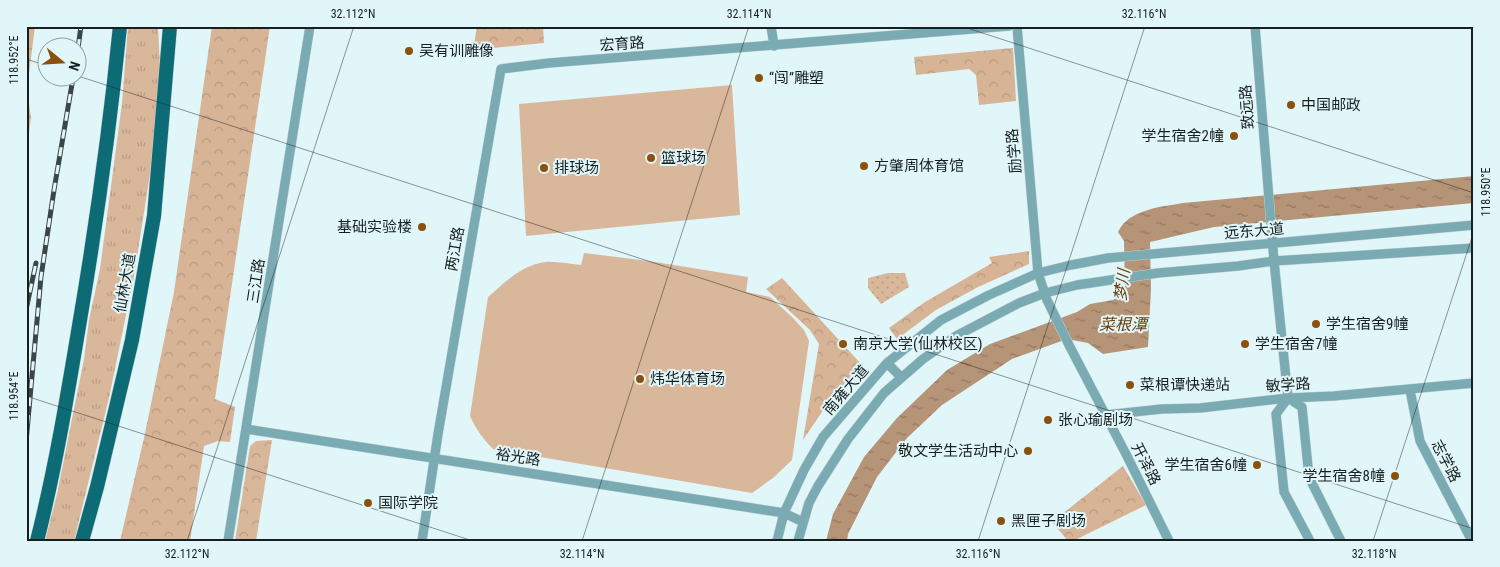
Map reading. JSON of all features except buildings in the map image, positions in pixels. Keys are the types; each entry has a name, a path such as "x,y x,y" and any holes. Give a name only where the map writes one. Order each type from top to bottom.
{"main road":[{"path":"37,541 48,496 91,257 120,26"},
{"name":"仙林大道","path":"82,541 97,487 132,340 154,216 170,26"}],"street":[{"name":"三江路","path":"228,541 310,26"},
{"path":"771,26 774,46"},
{"name":"宏育路","path":"501,69 549,63 1009,26"},
{"name":"励学路","path":"1017,26 1038,273 1046,296"},
{"name":"致远路","path":"1255,26 1267,186 1288,398"},
{"name":"两江路","path":"434,459 501,69"},
{"name":"远东大道","path":"1038,273 1108,258 1474,225"},
{"path":"1046,296 1077,285 1158,273 1274,261 1474,248"},
{"name":"南雍大道","path":"777,541 784,513 804,470 823,437 887,363 941,320 989,295 1038,273"},
{"name":"南雍大道","path":"798,541 809,503 818,486 848,439 884,393 923,359 956,336 1019,303 1046,296"},
{"name":"开泽路","path":"1046,296 1169,541"},
{"path":"887,363 901,377"},
{"name":"敏学路","path":"1105,415 1474,383"},
{"name":"志学路","path":"1410,390 1420,441 1472,541"},
{"path":"1310,541 1284,492 1276,414 1288,398 1302,407 1309,477 1341,541"},
{"name":"裕光路","path":"246,429 784,513 803,522"},
{"path":"422,541 434,459"}],"green space":[{"path":"26,26 35,26 27,90 31,117 26,158"},
{"path":"128,26 158,26 160,67 149,181 134,276 109,398 74,541 45,541 57,494 100,269 122,103"},
{"path":"212,26 270,26 215,399 235,407 230,442 218,441 204,446 190,541 120,541 144,438 174,292"},
{"path":"477,26 543,26 544,43 473,50"},
{"path":"1013,48 1016,101 979,105 976,75 969,69 916,75 914,57"},
{"name":"篮球场","path":"732,85 740,215 526,236 519,104"},
{"path":"1029,251 1029,264 978,287 936,310 897,339 889,328 925,302 992,263 989,257"},
{"name":"炜华体育场","path":"584,253 748,277 746,292 770,297 804,330 809,341 792,460 773,478 752,493 493,449 486,441 477,430 470,416 488,297 514,275 529,267 545,262 581,265"},
{"path":"888,273 905,273 909,287 881,304 868,288 868,278"},
{"path":"782,278 862,365 828,403 803,440 819,344 810,330 766,289"},
{"path":"272,440 256,541 235,541 250,446 256,441"},
{"path":"1123,466 1146,505 1073,541 1068,541 1052,522"}],"water":[{"name":"菜根潭","path":"1474,176 1474,203 1214,227 1150,242 1151,289 1148,347 1103,354 1088,343 1067,339 1012,359 942,405 907,438 877,477 848,534 847,541 826,541 833,514 864,457 897,418 947,370 990,344 1077,312 1090,304 1113,300 1125,292 1124,241 1118,232 1130,218 1146,210 1183,203"}],"railway":[{"path":"79,38 81,26"},
{"path":"26,442 41,277 71,88"},
{"path":"26,310 36,263"}],"place":[{"name":"吴有训雕像","path":"409,51"},
{"name":"“闯”雕塑","path":"759,78"},
{"name":"中国邮政","path":"1291,105"},
{"name":"学生宿舍2幢","path":"1234,136"},
{"name":"篮球场","path":"651,158"},
{"name":"方肇周体育馆","path":"864,166"},
{"name":"排球场","path":"544,168"},
{"name":"基础实验楼","path":"422,227"},
{"name":"学生宿舍9幢","path":"1316,324"},
{"name":"南京大学(仙林校区)","path":"843,344"},
{"name":"学生宿舍7幢","path":"1245,344"},
{"name":"炜华体育场","path":"640,379"},
{"name":"菜根谭快递站","path":"1130,385"},
{"name":"张心瑜剧场","path":"1048,420"},
{"name":"敬文学生活动中心","path":"1028,451"},
{"name":"学生宿舍6幢","path":"1257,465"},
{"name":"学生宿舍8幢","path":"1395,476"},
{"name":"国际学院","path":"368,503"},
{"name":"黑匣子剧场","path":"1001,521"}],"water label":[{"name":"梦川","path":"1122,285"}]}
